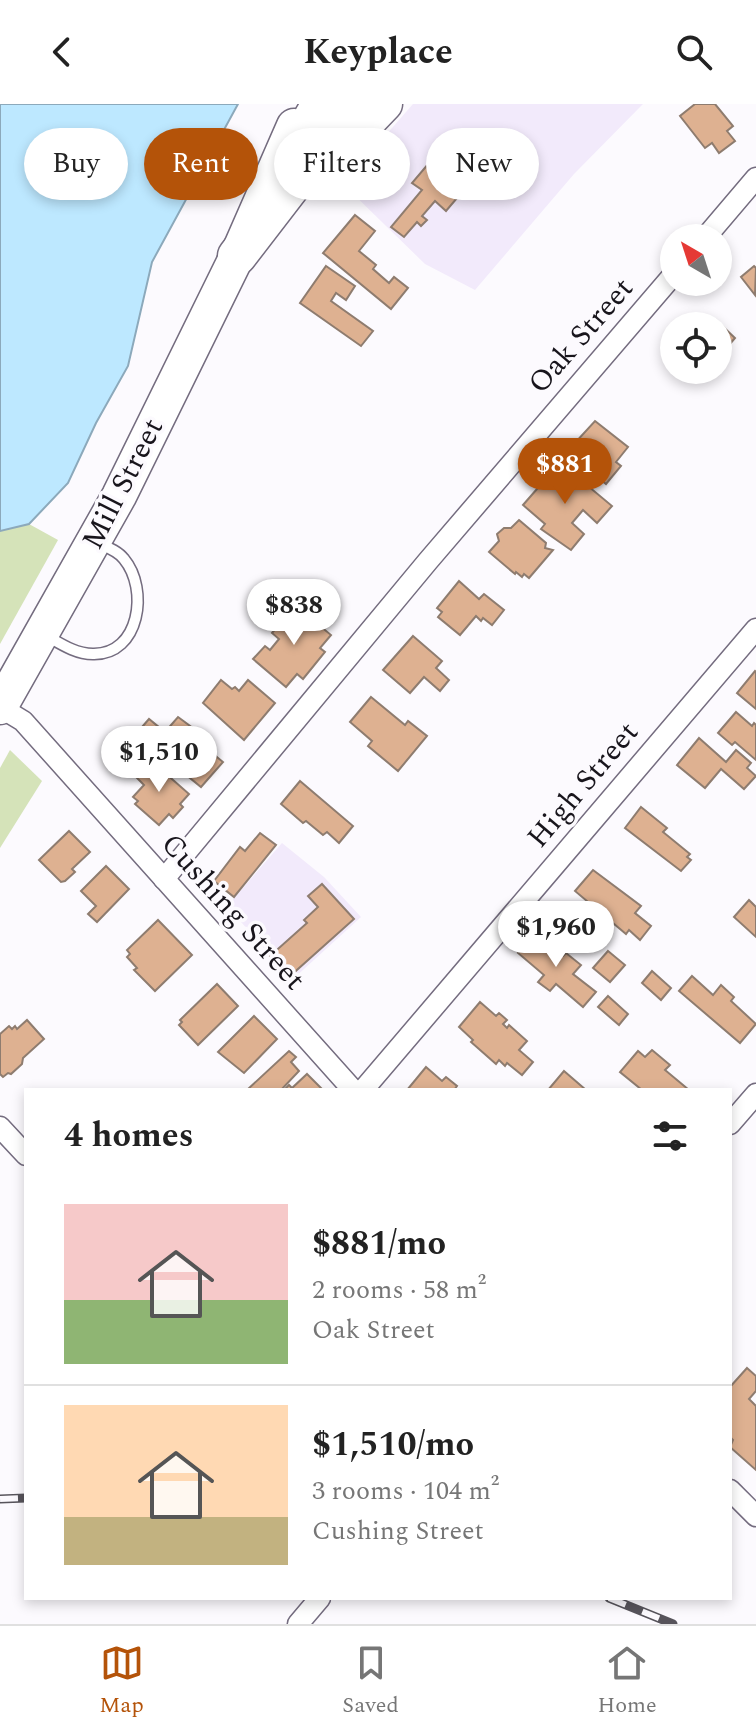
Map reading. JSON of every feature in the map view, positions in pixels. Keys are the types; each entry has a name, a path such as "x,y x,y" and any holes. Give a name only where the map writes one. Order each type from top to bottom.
{"highway":[{"name":"Mill Street","path":"0,707 119,496 237,256 304,104"},
{"path":"237,256 321,104"},
{"path":"237,256 354,104"},
{"path":"237,256 385,104"}],"street":[{"path":"717,224 756,178"},
{"name":"Oak Street","path":"164,879 428,561 660,290"},
{"name":"High Street","path":"365,1088 756,629"},
{"name":"Cushing Street","path":"0,707 23,721 351,1088"},
{"path":"732,1122 756,1094"},
{"path":"0,1127 24,1153"},
{"path":"732,1492 755,1512"},
{"path":"298,1624 318,1600"}],"lane":[{"path":"42,633 65,646 93,654 108,652 123,641 133,626 139,596 131,569 118,553 94,541"}],"shaded area":[{"path":"413,104 643,104 574,174 475,290 425,264 359,200 410,200 410,128 392,128"},
{"path":"282,843 324,877 361,917 292,980 227,906"}],"green space":[{"path":"29,524 58,540 0,644 0,531"},
{"path":"10,750 42,781 0,848 0,768"}],"water":[{"path":"0,104 238,104 225,128 144,128 144,200 186,200 152,262 128,366 96,423 68,483 29,524 0,531"}],"building":[{"path":"695,104 715,104 733,126 727,131 735,141 719,153 712,143 705,148 680,116"},
{"path":"426,167 426,200 455,200 446,211 435,201 422,216 427,220 421,226 417,222 404,237 391,227 422,190 412,183"},
{"path":"355,215 375,231 359,251 376,265 373,269 389,283 394,277 408,288 391,309 323,253"},
{"path":"326,266 355,286 346,300 336,293 331,301 373,331 361,346 300,303"},
{"path":"754,266 756,268 755,295 741,277"},
{"path":"595,421 628,447 616,462 621,466 606,484 593,473 589,477 563,456"},
{"path":"558,465 579,484 582,481 612,506 597,523 583,510 572,523 584,534 571,550 541,529 545,524 523,505"},
{"path":"519,520 546,543 545,548 553,550 529,578 524,574 522,577 515,574 489,552 499,541 497,534 504,528 511,528"},
{"path":"459,581 479,599 484,594 504,610 492,625 476,616 460,635 438,617 442,612 437,608"},
{"path":"295,605 331,635 320,648 325,652 303,679 297,674 286,687 253,659 265,646 270,650 279,639 272,633"},
{"path":"413,636 442,661 436,668 449,680 440,691 424,677 410,693 383,670"},
{"path":"756,672 756,709 737,693"},
{"path":"221,680 239,691 248,680 275,703 244,740 203,703"},
{"path":"371,697 405,725 408,721 427,736 398,771 368,746 372,741 350,722"},
{"path":"736,712 752,726 754,723 756,725 756,760 735,742 732,745 718,733"},
{"path":"178,717 205,737 200,743 223,762 201,787 136,734 149,719 165,732"},
{"path":"699,738 726,762 736,750 751,763 747,768 756,776 744,789 721,769 705,788 677,765"},
{"path":"154,760 168,769 164,772 189,794 173,818 169,814 159,825 135,804 138,801 133,797 144,785 137,778"},
{"path":"300,781 353,826 339,843 327,832 323,835 306,821 303,823 281,804"},
{"path":"641,807 667,828 663,832 690,854 687,857 691,860 681,871 625,828"},
{"path":"69,831 90,852 72,869 75,872 61,882 39,860"},
{"path":"260,833 276,845 234,897 214,881 240,847 245,851"},
{"path":"106,866 129,889 97,922 88,914 96,906 81,891"},
{"path":"593,870 641,906 635,913 651,926 640,940 629,930 626,934 575,891"},
{"path":"322,884 354,919 289,977 270,956 307,923 304,920 318,907 308,896"},
{"path":"749,900 756,907 756,937 734,917"},
{"path":"158,920 192,955 155,991 134,970 137,968 127,957 130,954 127,950"},
{"path":"535,933 563,956 566,953 581,965 573,974 596,992 583,1007 556,984 550,991 538,982 544,975 518,953"},
{"path":"608,951 625,965 610,982 593,968"},
{"path":"652,971 671,988 661,1000 642,983"},
{"path":"692,976 713,995 721,985 734,997 731,1001 756,1024 740,1043 679,991"},
{"path":"217,984 238,1006 198,1045 179,1025 180,1020"},
{"path":"608,996 628,1014 619,1025 598,1007"},
{"path":"480,1002 496,1016 499,1013 507,1020 503,1024 507,1028 509,1025 527,1041 519,1050 533,1062 522,1075 507,1063 505,1066 499,1060 496,1064 459,1027"},
{"path":"254,1016 277,1039 244,1073 218,1052"},
{"path":"27,1020 44,1039 23,1058 22,1064 3,1077 0,1074 0,1034 9,1026 17,1029"},
{"path":"652,1050 670,1065 665,1070 687,1088 640,1088 620,1072 638,1051 645,1057"},
{"path":"289,1051 296,1057 291,1062 299,1071 283,1088 249,1088"},
{"path":"426,1067 442,1081 446,1077 457,1086 456,1088 409,1088"},
{"path":"564,1071 584,1088 550,1088"},
{"path":"307,1074 321,1088 292,1088"},
{"path":"747,1368 756,1376 756,1391 749,1399 756,1406 756,1470 732,1449 732,1385"}],"railway":[{"path":"0,1499 24,1498"},
{"path":"614,1600 673,1624"}]}
